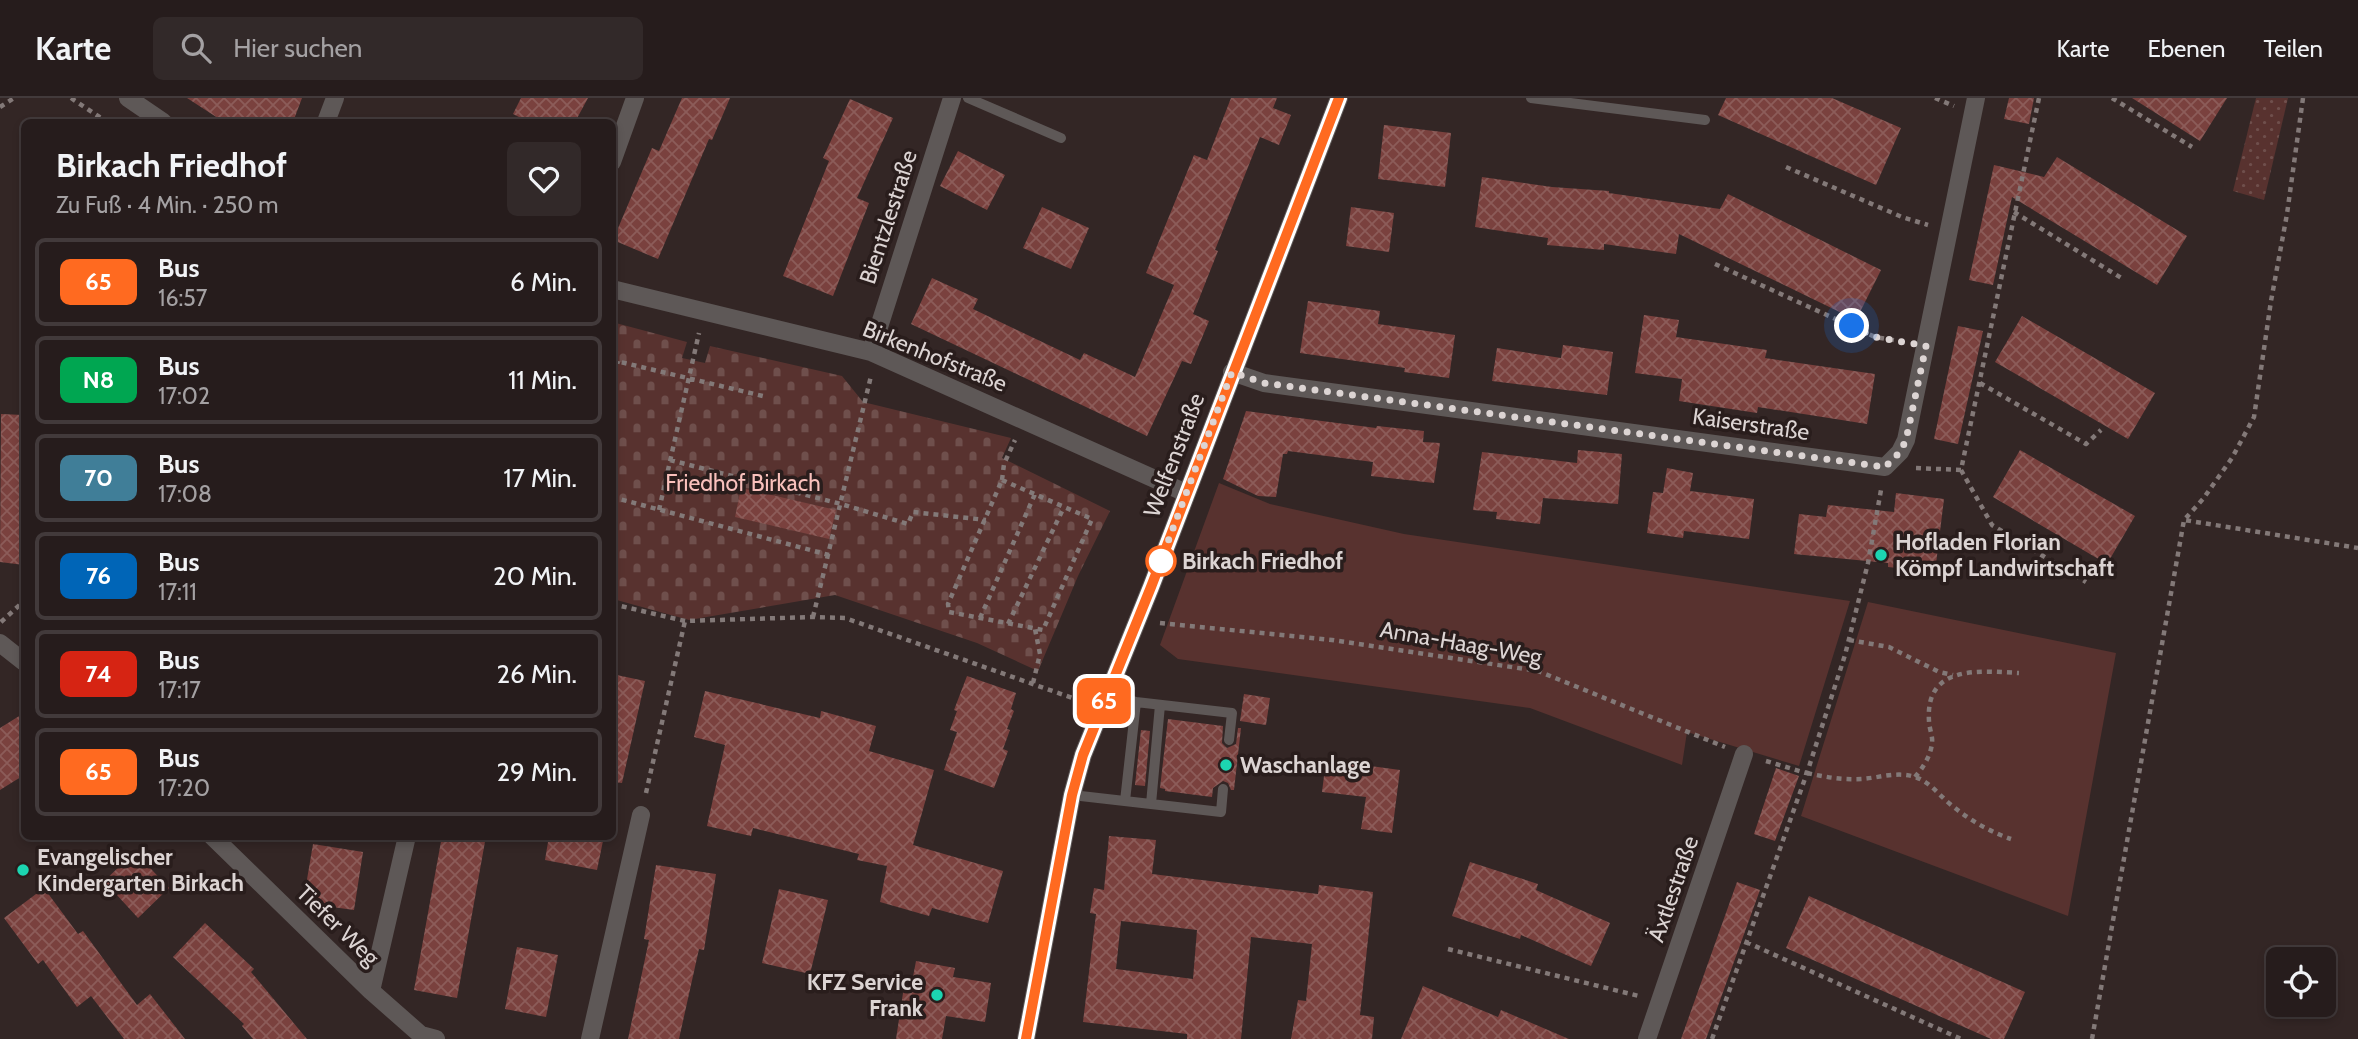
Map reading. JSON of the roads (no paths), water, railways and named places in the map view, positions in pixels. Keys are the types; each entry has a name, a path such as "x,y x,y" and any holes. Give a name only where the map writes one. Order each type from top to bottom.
{"street":[{"path":"128,98 159,119"},
{"path":"327,119 335,98"},
{"path":"616,151 635,98"},
{"name":"Bientzlestraße","path":"874,353 952,98"},
{"name":"Welfenstraße","path":"1026,1039 1072,795 1083,755 1339,98"},
{"name":"Kaiserstraße","path":"1232,372 1264,383 1885,467 1900,452 1906,440 1976,98"},
{"name":"Birkenhofstraße","path":"616,290 874,353 1186,493"},
{"path":"0,643 21,660"},
{"name":"Äxtlestraße","path":"1647,1039 1744,754"},
{"path":"590,1039 641,814"},
{"name":"Tiefer Weg","path":"216,840 371,990 421,1035 436,1039"},
{"path":"371,990 406,840"}],"lane":[{"path":"968,98 1061,138"},
{"path":"1531,98 1705,120"},
{"path":"1104,701 1232,713 1229,740"},
{"path":"1125,801 1136,702"},
{"path":"1151,804 1160,705"},
{"path":"1072,795 1221,812 1223,789"}],"place":[{"name":"Hofladen Florian Kömpf Landwirtschaft","path":"1881,555"},
{"name":"Birkach Friedhof","path":"1161,561"},
{"name":"Waschanlage","path":"1226,765"},
{"name":"Evangelischer Kindergarten Birkach","path":"23,870"},
{"name":"KFZ Service Frank","path":"937,995"}],"park label":[{"name":"Friedhof Birkach","path":"743,483"}]}
